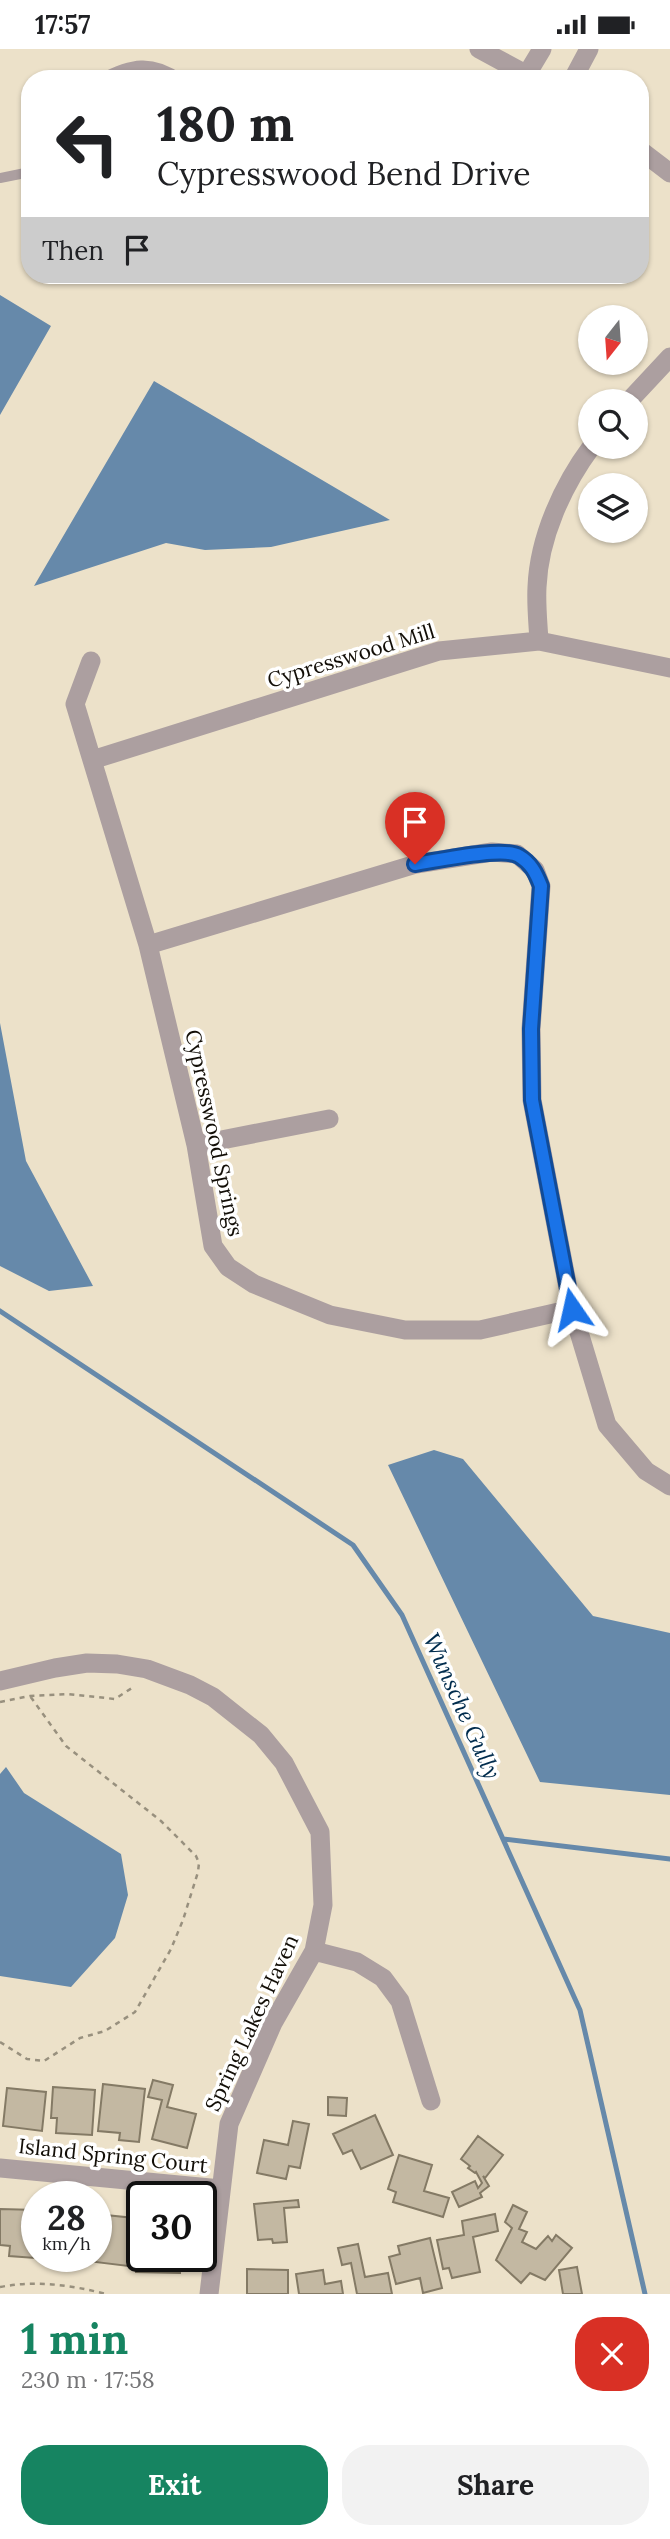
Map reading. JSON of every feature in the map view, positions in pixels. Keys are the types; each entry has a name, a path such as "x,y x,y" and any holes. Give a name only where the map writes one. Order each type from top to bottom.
{"street":[{"path":"479,49 519,70"},
{"path":"533,70 541,49"},
{"path":"577,70 589,49"},
{"path":"649,157 670,173"},
{"path":"640,389 670,357"},
{"path":"539,641 537,586 543,547 556,509 582,459"},
{"name":"Cypresswood Mill","path":"92,759 439,651 539,641 670,668"},
{"name":"Cypresswood Springs","path":"90,661 75,704 148,945 196,1145 213,1246 228,1267 254,1283 330,1315 405,1330 480,1330 572,1309"},
{"path":"148,945 415,864 492,852 517,854 535,870 541,886 531,1029 532,1100 572,1309 607,1425 646,1471 670,1486"},
{"path":"196,1145 328,1119"},
{"name":"Spring Lakes Haven","path":"0,1681 87,1663 146,1669 190,1685 214,1697 261,1735 284,1763 320,1832 323,1905 314,1951 273,2023 229,2123 209,2294"},
{"path":"314,1951 357,1962 383,1978 400,2001 431,2101"},
{"name":"Island Spring Court","path":"0,2168 221,2189"}],"lane":[{"path":"119,70 143,65 167,70"},
{"path":"0,179 21,174"}],"path":[{"path":"0,1702 30,1696 68,1694 115,1699 135,1686"},
{"path":"0,2042 27,2059 44,2061 80,2038 105,2031 125,2021 135,2012 171,1949 183,1920 199,1863 196,1856 161,1821 66,1746 30,1696"},
{"path":"0,2287 49,2283 107,2294"}],"water":[{"path":"0,295 51,326 0,415"},
{"path":"154,381 390,520 271,547 205,550 166,543 34,586"},
{"path":"0,1023 26,1161 93,1286 49,1291 0,1266"},
{"path":"434,1450 463,1459 593,1616 670,1633 670,1795 540,1782 388,1465"},
{"path":"6,1767 24,1793 121,1854 128,1895 115,1938 71,1987 0,1976 0,1774"}],"building":[{"path":"153,2080 173,2085 167,2107 196,2114 187,2148 152,2139 162,2100 148,2097"},
{"path":"103,2084 145,2089 139,2142 119,2140 120,2133 98,2131"},
{"path":"53,2087 95,2090 92,2135 56,2133 57,2118 51,2118"},
{"path":"7,2088 46,2092 42,2131 3,2126"},
{"path":"328,2097 347,2098 346,2116 328,2115"},
{"path":"375,2115 393,2155 361,2169 352,2150 343,2154 333,2134"},
{"path":"293,2121 309,2124 300,2168 289,2166 286,2179 257,2173 264,2140 288,2145"},
{"path":"478,2136 503,2155 485,2178 483,2176 489,2186 480,2193 482,2197 459,2207 452,2192 475,2181 478,2188 482,2183 476,2172 468,2168 470,2166 461,2159"},
{"path":"399,2155 432,2165 424,2191 449,2198 443,2217 393,2202 396,2192 388,2189"},
{"path":"298,2200 299,2207 284,2208 287,2242 258,2240 254,2204"},
{"path":"513,2205 527,2212 519,2229 527,2232 522,2242 536,2249 548,2236 552,2241 556,2235 572,2248 545,2280 530,2273 521,2283 496,2260 512,2228 505,2222"},
{"path":"0,2209 21,2210 21,2257 9,2256 10,2246 0,2245"},
{"path":"495,2214 498,2231 473,2237 480,2272 452,2278 449,2268 443,2269 437,2240 464,2235 462,2221"},
{"path":"112,2216 126,2217 126,2266 112,2264"},
{"path":"430,2238 442,2288 423,2293 420,2278 396,2284 389,2257 400,2254 398,2246"},
{"path":"358,2244 365,2277 388,2273 392,2294 357,2294 351,2263 342,2265 338,2248"},
{"path":"577,2267 582,2294 563,2294 559,2270"},
{"path":"247,2269 288,2270 288,2294 247,2294"},
{"path":"323,2270 325,2284 341,2281 343,2294 299,2294 296,2274"}],"waterway":[{"name":"Wunsche Gully","path":"0,1311 353,1545 402,1615 580,2010 645,2294"},
{"path":"503,1839 670,1859"}],"route":[{"path":"415,864 492,852 517,854 535,870 541,886 531,1029 532,1100 572,1309"}]}
